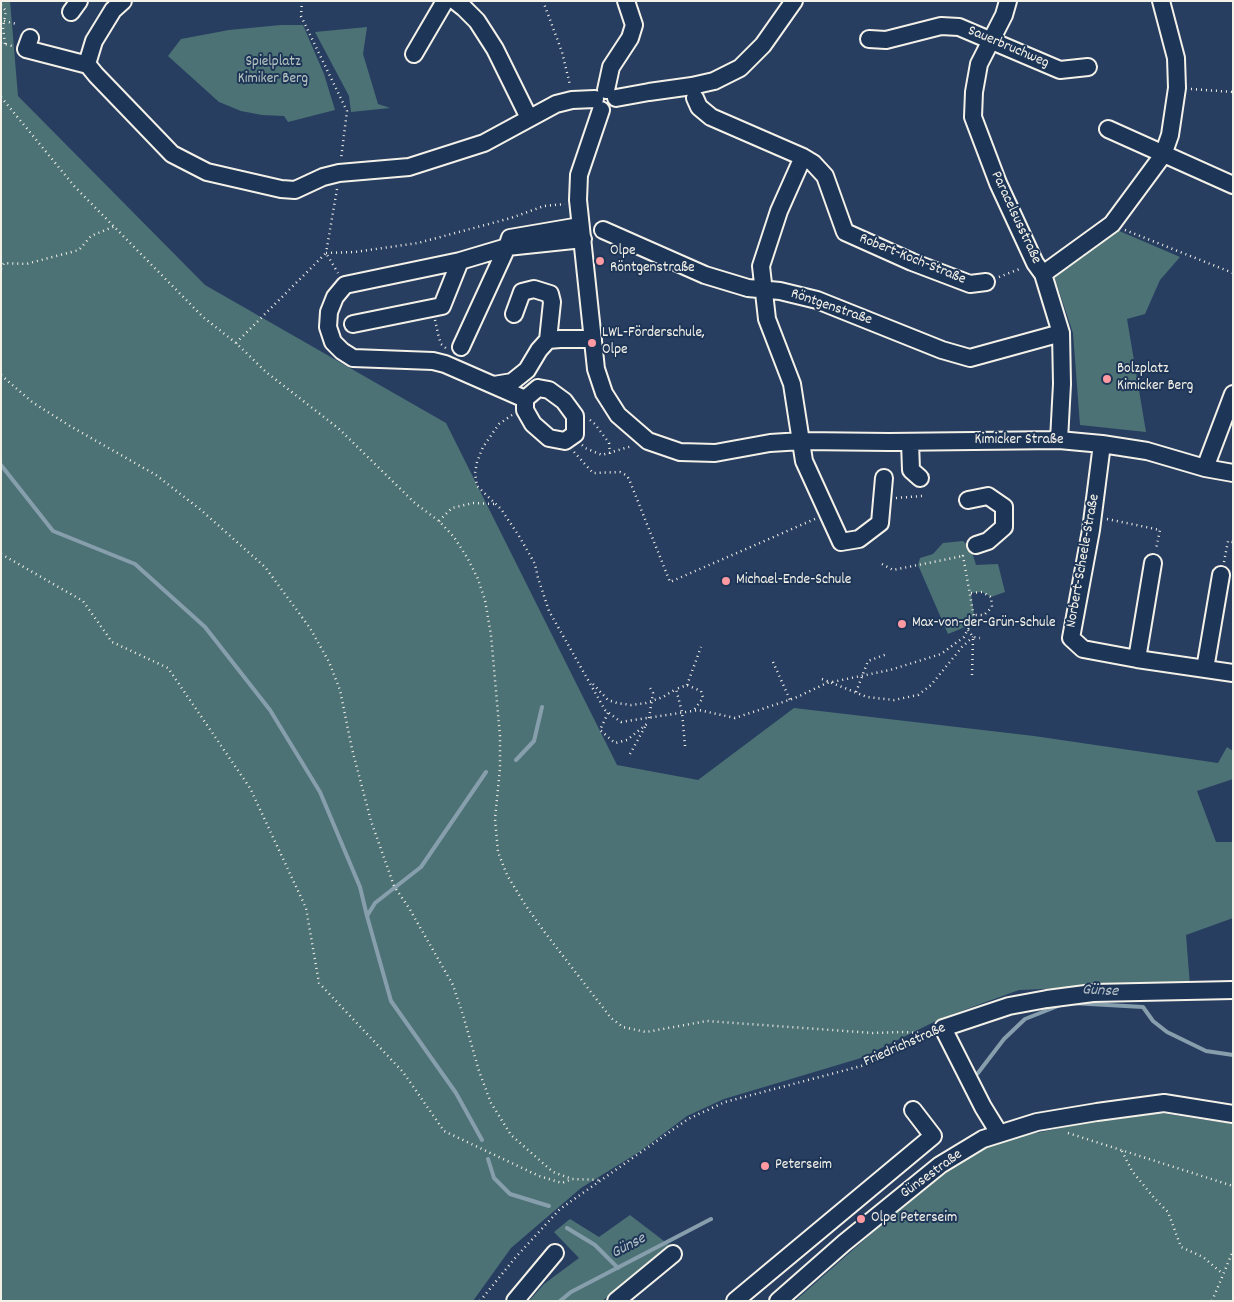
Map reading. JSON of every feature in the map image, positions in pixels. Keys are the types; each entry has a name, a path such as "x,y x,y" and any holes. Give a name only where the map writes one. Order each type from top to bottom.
{"street":[{"path":"414,54 445,1"},
{"path":"455,1 477,22 495,49 529,118"},
{"path":"626,1 634,25 630,38 611,67 605,99 579,175 578,200 596,369 604,393 618,415 648,441"},
{"path":"30,38 26,49 55,52 87,64 96,75 172,154 206,172 282,189 295,190 323,177 339,173 409,167 484,143 556,104 572,100 605,99 714,81 740,68 763,45 794,1"},
{"name":"Paracelsusstraße","path":"1008,1 1004,15 980,64 974,92 973,117 995,176 1039,269 1061,333 1062,384 1059,440"},
{"path":"1039,269 1112,224 1163,155 1170,135 1177,88 1176,58 1161,1"},
{"path":"87,64 94,42 113,4"},
{"name":"Sauerbruchweg","path":"869,38 886,40 941,26 959,27 1060,70 1088,66"},
{"name":"Robert-Koch-Straße","path":"694,98 699,107 711,117 813,163 825,176 845,232 912,262 970,284 986,282"},
{"path":"1108,129 1233,185"},
{"path":"803,157 779,212 762,266 766,319 792,384 804,461 841,542 858,539 880,523 884,478"},
{"name":"Röntgenstraße","path":"603,230 705,274 748,288 780,291 817,300 942,350 970,358 1061,333"},
{"path":"455,349 510,238 581,232"},
{"path":"507,247 460,261 345,285 335,297 329,312 328,327 333,342 353,358 445,364 529,399 549,390 564,401 576,416 572,432 550,438 533,424 529,399 531,365"},
{"path":"353,324 442,306 460,261"},
{"path":"494,385 512,382 527,370 538,350 548,340 552,302 550,294 534,289 522,292 514,314"},
{"path":"548,340 593,340"},
{"path":"1205,468 1233,394"},
{"name":"Kimicker Straße","path":"648,441 680,452 715,452 770,442 1059,440 1147,451 1233,474"},
{"path":"910,442 911,470 920,478"},
{"name":"Norbert-Scheele-Straße","path":"1102,444 1093,517 1071,638 1083,650 1233,673"},
{"path":"968,500 988,496 1004,507 1004,527 988,542 976,545"},
{"path":"1137,659 1153,563"},
{"path":"1206,669 1221,575"},
{"name":"Friedrichstraße","path":"943,1028 1009,1006 1047,999 1093,994 1233,990"},
{"path":"943,1028 982,1107 999,1133"},
{"name":"Günsestraße","path":"778,1301 844,1243 940,1165 983,1139 1037,1122 1164,1103 1233,1114"},
{"path":"735,1301 933,1136 913,1110"},
{"path":"516,1301 555,1253"},
{"path":"616,1301 673,1254"}],"path":[{"path":"236,342 326,253 347,111 302,16 302,1"},
{"path":"543,1 562,52 572,100"},
{"path":"1,5 6,11 3,27 5,44"},
{"path":"4,21 17,24"},
{"path":"1177,88 1233,92"},
{"path":"1,97 75,187 203,317 236,342 266,372 338,428 416,504 438,521 454,537 468,559 485,600 491,635 500,736 500,768 495,819 498,852 507,875 524,903 611,1018 623,1027 646,1032 707,1020 873,1033 927,1033"},
{"path":"326,253 355,252 418,243 511,218 544,206 578,200"},
{"path":"1112,224 1233,273"},
{"path":"1,269 4,263 26,264 79,250 91,236 115,226"},
{"path":"326,253 345,285"},
{"name":"Robert-Koch-Straße","path":"986,282 1039,269"},
{"path":"433,308 441,344 455,349"},
{"path":"1,374 32,402 156,476 201,510 265,567 310,628 329,662 340,690 352,749 372,821 394,886 409,908 452,985 463,1015 479,1071 492,1103 510,1135 553,1172 572,1179 600,1180"},
{"path":"529,399 499,424 483,447 475,473 477,486 501,510 519,536 535,564 549,611 605,710 621,722 699,710 735,718 790,700 830,682 890,670 941,654 964,637 974,617 963,556"},
{"path":"572,432 592,420 609,443 610,454"},
{"path":"572,432 585,448 602,455 648,441"},
{"path":"572,432 593,473 620,472 626,474 670,582 828,513"},
{"path":"907,498 922,496"},
{"path":"438,521 452,508 473,503 495,504"},
{"path":"1093,517 1160,530 1153,563"},
{"path":"1221,575 1228,541 1233,542"},
{"path":"882,564 893,570 963,556 976,545"},
{"path":"1,554 83,601 112,642 168,668 250,788 306,908 319,983 403,1072 444,1131 539,1176 562,1183 572,1179"},
{"path":"971,593 982,592 991,598 992,607 984,615 974,615"},
{"path":"968,630 973,636 980,638"},
{"path":"972,675 973,636"},
{"path":"822,679 867,697 894,700 918,695 931,685 973,636"},
{"path":"688,685 701,648"},
{"path":"856,692 868,661 887,654"},
{"path":"773,662 790,700"},
{"path":"590,681 608,700 631,705 652,701 688,685 701,691 703,698 693,711"},
{"path":"630,754 648,722 653,693 649,686"},
{"path":"676,689 682,712 685,746"},
{"path":"608,713 600,730 615,743 627,740 648,722"},
{"name":"Friedrichstraße","path":"480,1301 548,1220 560,1209 688,1119 725,1102 865,1065 927,1033 943,1028"},
{"path":"1062,1131 1233,1186"},
{"path":"1122,1151 1132,1171 1168,1212 1181,1247 1203,1257 1223,1274"},
{"path":"1212,1301 1233,1252"}],"green space":[{"path":"1,1 10,1 18,96 205,285 446,423 617,765 698,780 794,708 1034,736 1218,763 1227,747 1233,751 1233,779 1197,791 1216,842 1233,842 1233,918 1186,935 1190,986 1019,990 942,1018 861,1058 724,1099 687,1116 639,1152 581,1188 511,1248 473,1301 1,1301"},
{"name":"Spielplatz Kimiker Berg","path":"303,25 324,74 335,110 288,122 284,116 262,115 241,111 219,102 168,56 181,39 229,30"},
{"path":"367,27 363,54 378,104 390,108 351,112 349,96 315,32"},
{"path":"1117,230 1180,257 1160,280 1145,314 1127,319 1146,432 1080,425 1073,333 1053,273"},
{"path":"963,541 971,549 976,565 998,564 1005,592 991,597 982,592 971,593 974,615 970,625 948,634 918,565 920,558 933,554 943,543"},
{"path":"1160,1113 1233,1124 1233,1301 795,1301 942,1171 1002,1140 1090,1122"},
{"path":"630,1215 673,1248 602,1301 529,1301 544,1284 579,1258 554,1232 570,1219 599,1237"}],"waterway":[{"path":"1,465 53,531 135,564 205,627 270,710 320,792 360,887 391,1001 456,1093 482,1140"},
{"path":"516,760 534,741 542,707"},
{"path":"367,916 375,903 421,867 486,772"},
{"name":"Günse","path":"1072,1003 1143,1007 1153,1021 1167,1032 1206,1051 1233,1055"},
{"name":"Günse","path":"978,1073 1004,1039 1025,1019 1063,1004"},
{"path":"488,1159 494,1178 510,1194 549,1206"},
{"name":"Günse","path":"560,1301 571,1292 711,1219"},
{"path":"567,1228 595,1245 618,1268"}],"place":[{"name":"Olpe Röntgenstraße","path":"600,261"},
{"name":"LWL-Förderschule, Olpe","path":"592,343"},
{"name":"Bolzplatz Kimicker Berg","path":"1107,379"},
{"name":"Michael-Ende-Schule","path":"726,581"},
{"name":"Max-von-der-Grün-Schule","path":"902,624"},
{"name":"Peterseim","path":"765,1166"},
{"name":"Olpe Peterseim","path":"861,1219"}]}
